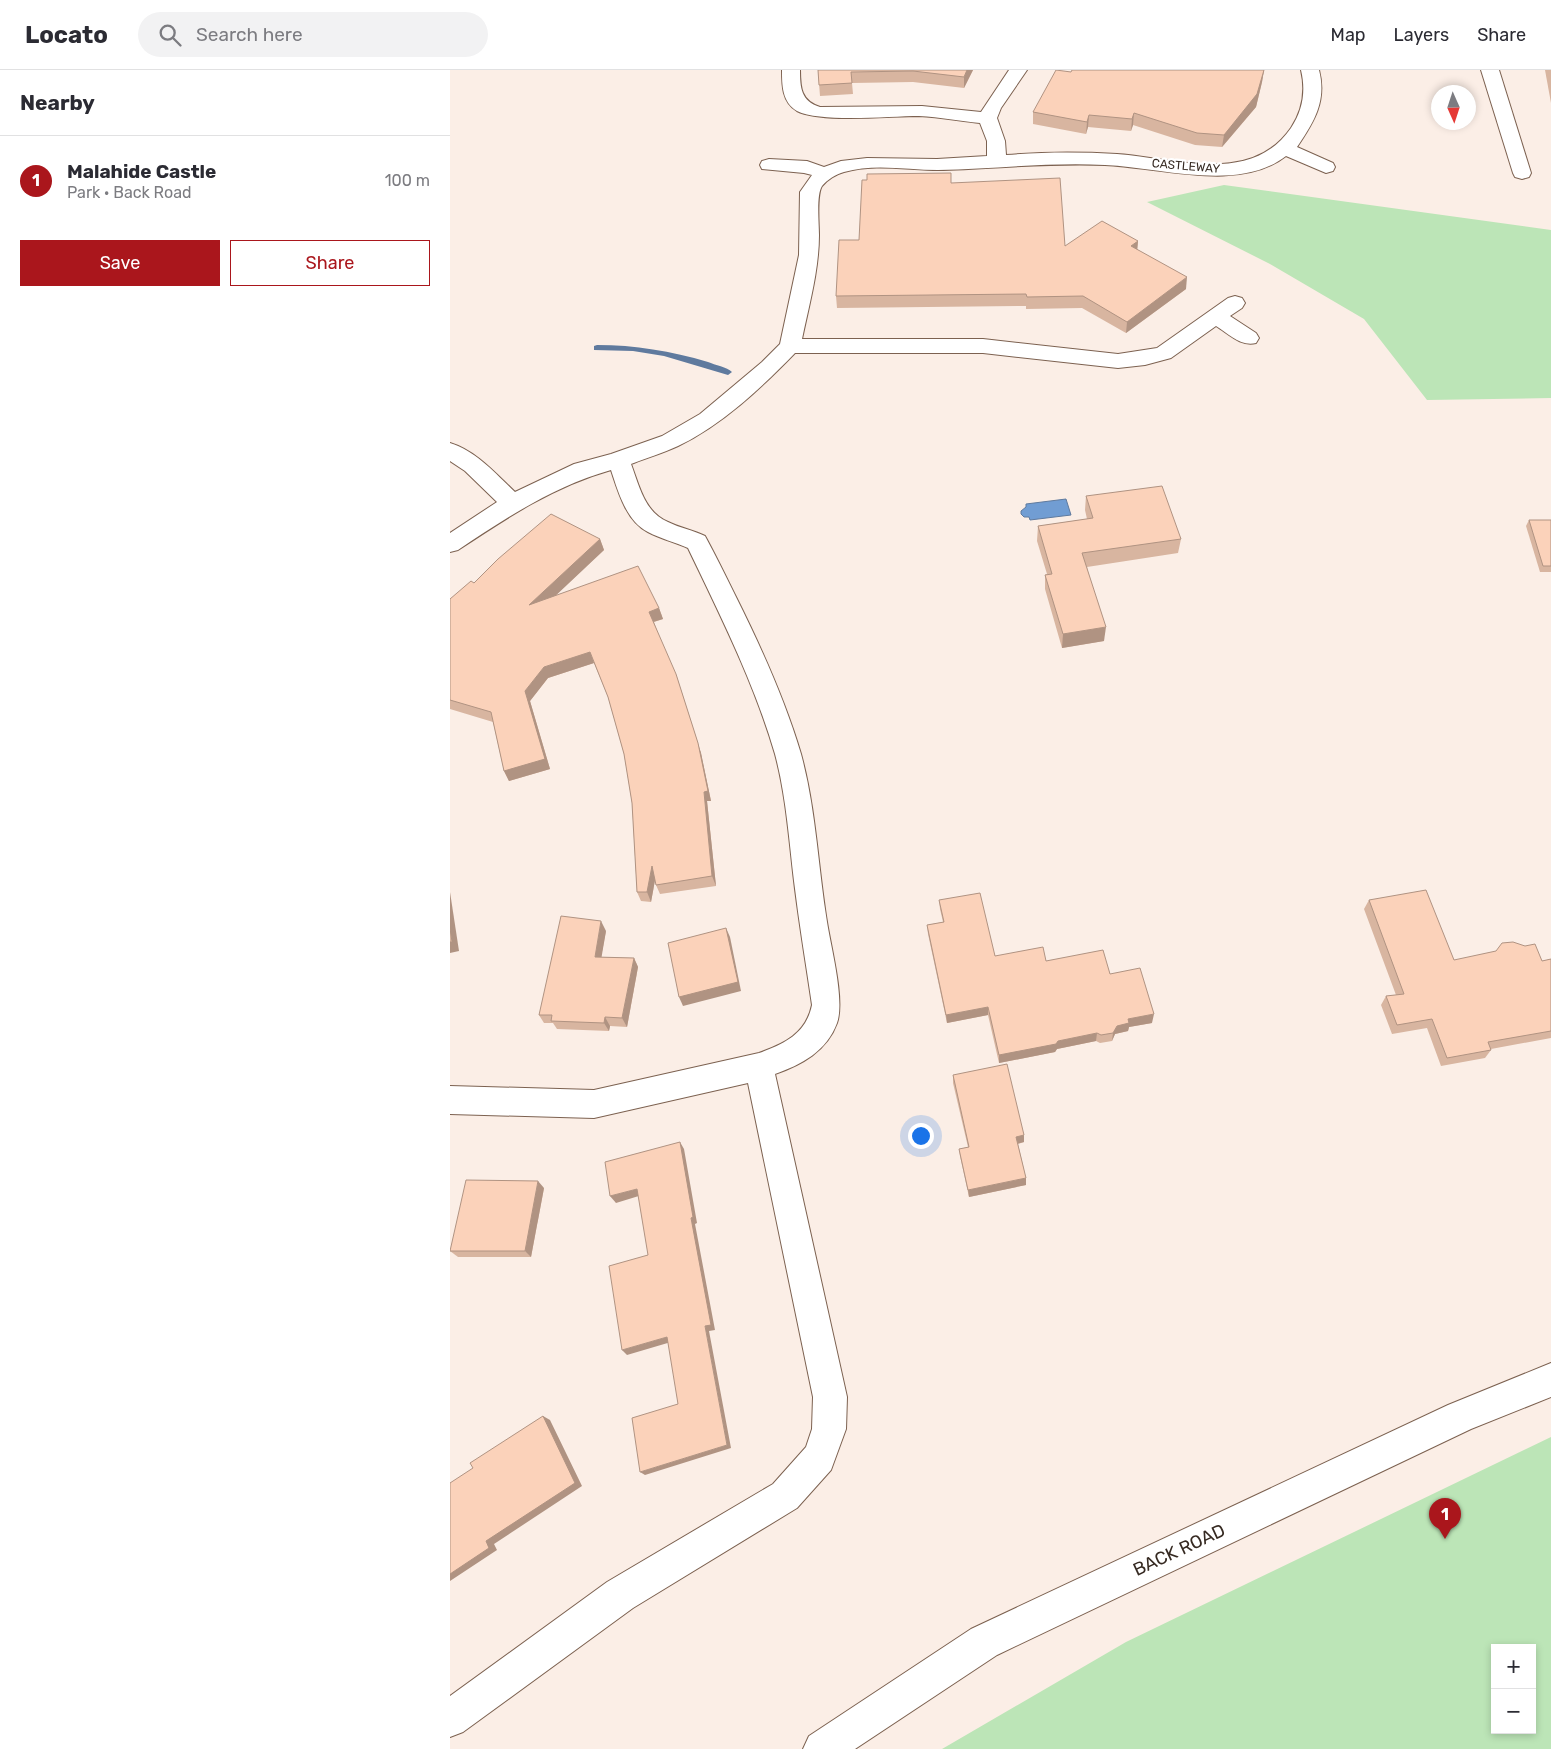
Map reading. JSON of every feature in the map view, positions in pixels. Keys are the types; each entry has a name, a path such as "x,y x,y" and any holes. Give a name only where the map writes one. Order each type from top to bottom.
{"street":[{"path":"791,70 790,88 796,102 805,109 820,112 922,111 988,118"},
{"path":"997,160 996,141 988,118 992,108 1018,70"},
{"name":"CASTLEWAY","path":"826,174 841,167 858,164 951,164 1052,157 1142,162 1182,168 1221,170 1250,166 1274,157 1286,149 1296,137 1312,106 1314,84 1310,70"},
{"path":"1490,70 1522,173"},
{"path":"1286,149 1326,167"},
{"path":"769,165 807,167 826,174"},
{"path":"450,544 512,502 582,470 618,460 670,441 708,419 751,384 790,346 809,255 810,192 813,184 826,174"},
{"path":"790,346 983,346 1118,361 1145,358 1164,353 1235,303"},
{"path":"1216,316 1249,338"},
{"path":"450,451 473,465 512,502"},
{"path":"450,1100 594,1104 759,1067 791,1055 810,1039 823,1022 826,1005 794,780 788,755 769,698 738,626 697,542 684,535 650,524 638,509 618,460"},
{"path":"450,1719 620,1595 785,1496 819,1458 829,1429 830,1397 759,1067"},
{"name":"BACK ROAD","path":"822,1749 984,1642 1460,1417 1551,1380"}],"green space":[{"path":"1224,185 1551,230 1551,398 1427,400 1364,319 1270,264 1147,202"},
{"path":"1551,1437 1551,1749 942,1749 1126,1642"}],"water":[{"path":"1066,499 1071,515 1030,520 1029,517 1024,517 1021,514 1026,504"}],"building":[{"path":"818,70 967,70 964,77 913,71 851,72 852,83 819,85"},
{"path":"1056,70 1071,72 1072,70 1264,70 1257,94 1224,135 1197,133 1134,113 1132,119 1089,115 1087,122 1033,112"},
{"path":"951,173 951,183 1060,178 1065,246 1102,221 1138,241 1131,246 1187,277 1127,322 1083,296 1027,297 1026,294 836,296 839,240 859,240 862,180 867,180 867,174"},
{"path":"1162,486 1181,539 1082,553 1106,627 1063,634 1045,575 1052,574 1038,526 1093,518 1086,496"},
{"path":"551,514 600,539 529,605 638,566 659,608 649,612 676,674 698,743 708,791 704,792 712,876 656,885 652,866 647,892 637,892 632,803 624,754 608,697 590,652 544,667 525,691 545,759 504,771 491,712 450,700 450,599 471,581 474,583 498,559"},
{"path":"1529,520 1551,520 1551,566 1543,566"},
{"path":"1426,890 1454,960 1496,951 1502,943 1513,942 1525,946 1535,944 1542,961 1551,959 1551,1031 1488,1042 1491,1050 1447,1058 1432,1019 1397,1025 1386,996 1404,994 1369,900"},
{"path":"980,893 995,956 1043,947 1046,961 1103,950 1110,974 1140,968 1154,1014 1128,1019 1129,1023 1117,1026 1113,1033 1101,1035 1097,1033 1058,1041 1056,1044 999,1055 988,1007 946,1015 927,925 944,922 939,900"},
{"path":"561,916 601,921 595,957 634,958 622,1018 605,1017 604,1023 551,1021 552,1015 539,1015"},
{"path":"726,928 738,982 679,997 668,943"},
{"path":"1007,1064 1024,1135 1016,1137 1026,1178 968,1190 959,1149 969,1147 953,1075"},
{"path":"680,1142 693,1217 691,1218 711,1325 705,1326 727,1445 640,1472 632,1418 678,1404 667,1337 622,1350 609,1266 648,1255 637,1189 610,1196 605,1162"},
{"path":"466,1180 538,1181 525,1251 450,1251"},
{"path":"543,1416 575,1483 486,1541 489,1548 450,1574 450,1483 473,1468 470,1463"}],"waterway":[{"path":"597,348 649,350 695,361 728,372"}],"place":[{"name":"Malahide Castle","path":"1445,1539"}]}
